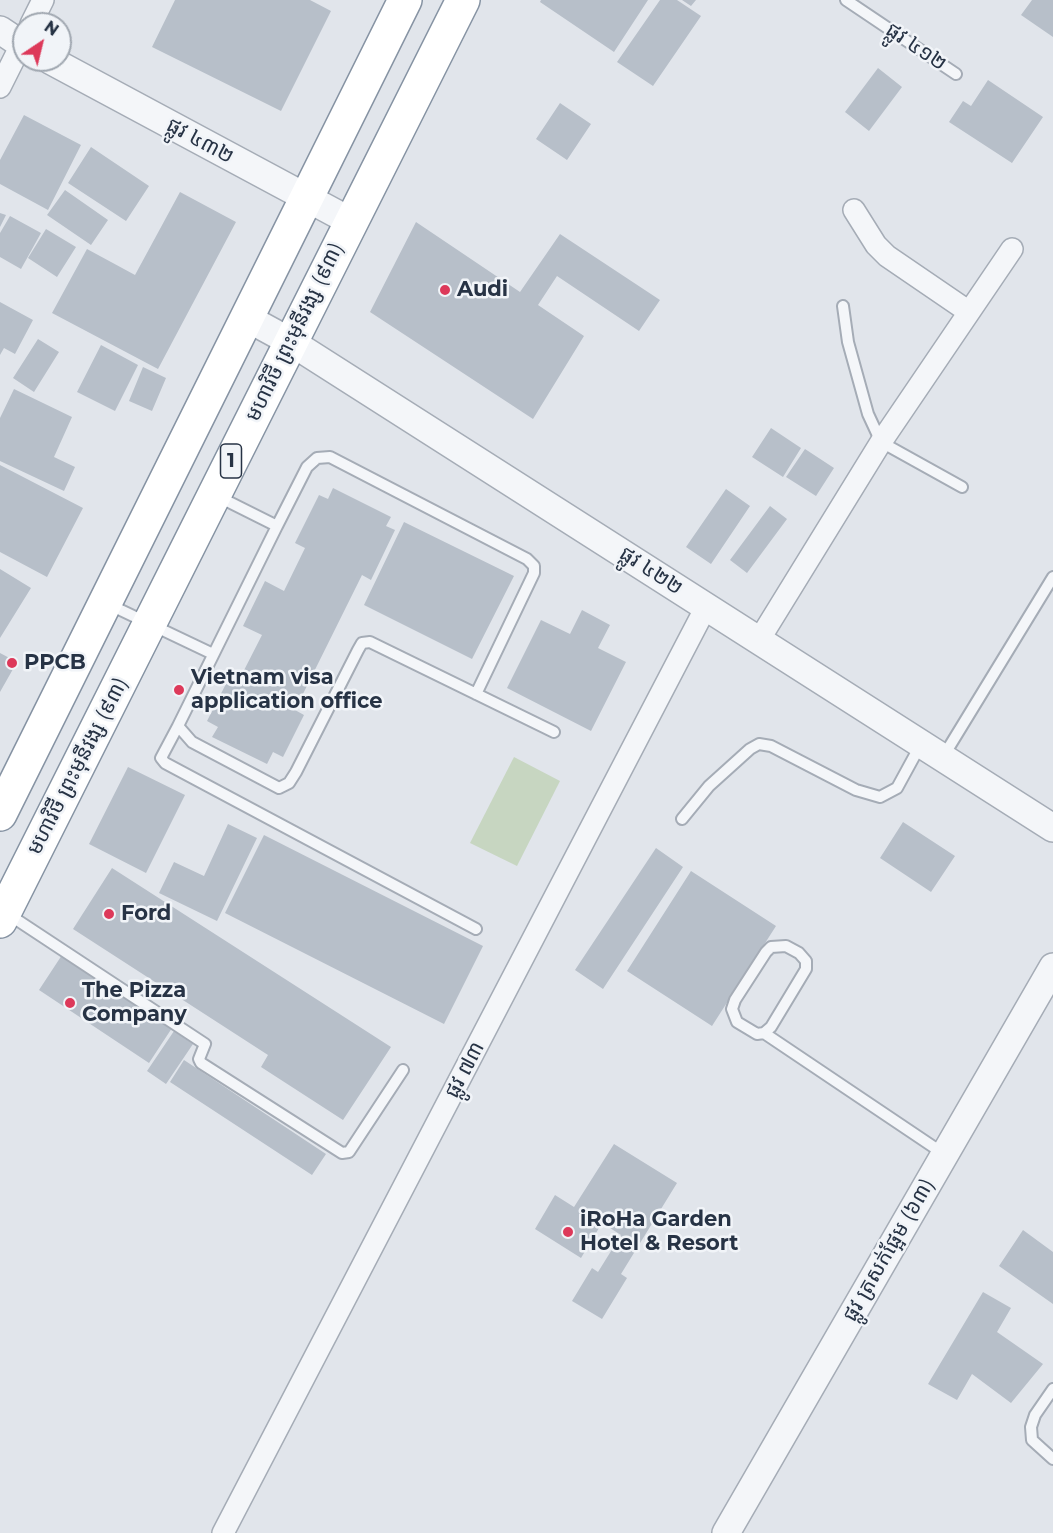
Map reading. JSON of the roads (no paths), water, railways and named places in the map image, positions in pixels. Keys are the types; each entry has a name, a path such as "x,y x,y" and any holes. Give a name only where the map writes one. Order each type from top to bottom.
{"highway":[{"path":"0,814 405,0"},
{"name":"មហាវិថី ព្រះមុនីវង្ស (៩៣)","path":"2,914 462,0"},
{"path":"391,29 436,52"}],"street":[{"path":"0,87 12,57"},
{"name":"ផ្លូវ ៤៣២","path":"72,72 350,221"},
{"path":"854,210 870,238 887,256 969,312"},
{"path":"759,640 881,442 1012,249"},
{"name":"ផ្លូវ ៤២២","path":"247,318 291,342 1053,828"},
{"name":"ផ្លូវ ៧៣","path":"223,1533 706,607"},
{"name":"ផ្លូវ ត្រសក់ផ្អែម (៦៣)","path":"726,1533 1053,967"}],"lane":[{"name":"ផ្លូវ ៤១២","path":"846,0 956,74"},
{"path":"843,306 848,342 868,414 881,442 962,487"},
{"path":"476,694 534,573 534,566 527,559 330,457 317,458 307,467 161,758 165,763 476,929"},
{"path":"214,494 277,526"},
{"path":"682,819 709,786 750,749 759,744 771,746 856,790 880,797 897,788 932,751 1053,577"},
{"path":"105,603 213,654"},
{"path":"178,726 192,741 279,788 289,783 296,772 362,643 370,642 554,732"},
{"path":"2,914 58,945 205,1044 199,1059 201,1063 342,1153 349,1152 403,1070"},
{"path":"764,1034 771,1027 806,969 806,961 799,952 786,946 771,947 766,952 732,1008 737,1022 744,1028 764,1034 945,1154"},
{"path":"1053,1389 1035,1415 1031,1427 1032,1440 1053,1460"}],"place":[{"name":"Audi","path":"445,290"},
{"name":"PPCB","path":"12,663"},
{"name":"Vietnam visa application office","path":"179,690"},
{"name":"Ford","path":"109,914"},
{"name":"The Pizza Company","path":"70,1003"},
{"name":"iRoHa Garden Hotel & Resort","path":"568,1232"}]}
